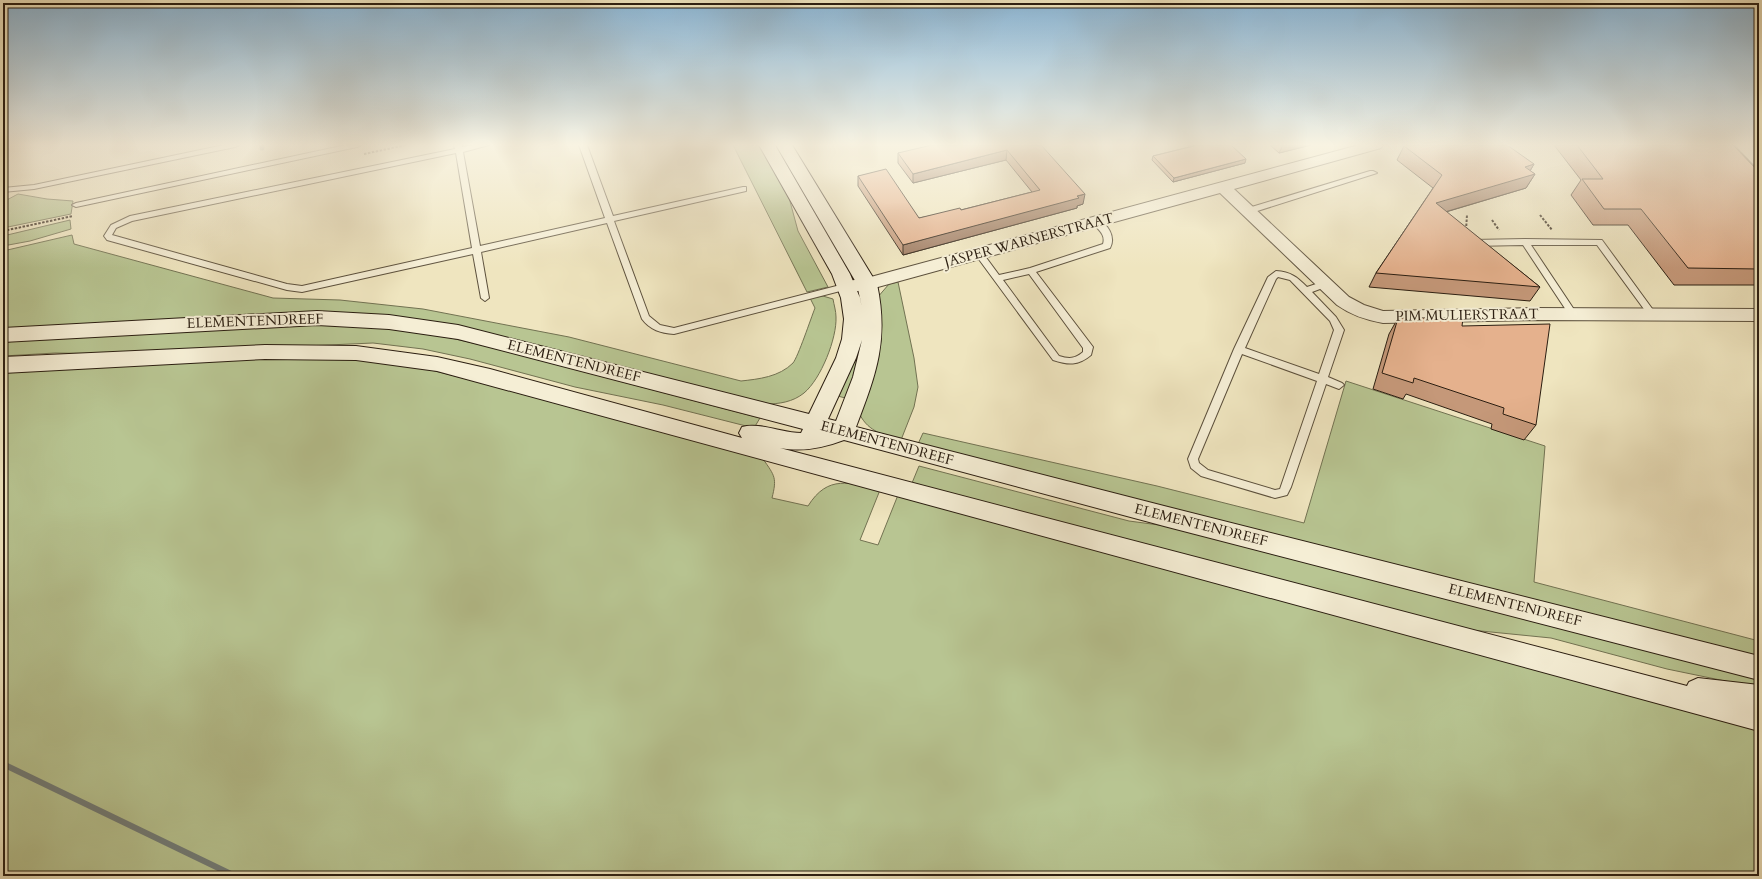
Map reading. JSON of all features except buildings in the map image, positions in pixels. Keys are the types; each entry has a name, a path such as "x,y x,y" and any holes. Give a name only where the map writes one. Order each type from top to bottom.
{"main road":[{"path":"793,186 857,285 870,296 872,336 867,371 843,432"},
{"path":"805,186 857,285 853,302 855,321 853,337 848,355 811,433 810,456 815,465"},
{"name":"ELEMENTENDREEF","path":"3,335 288,319 339,319 390,322 458,332 811,433"},
{"name":"ELEMENTENDREEF","path":"3,364 266,352 349,353 402,358 436,364 1759,718"},
{"name":"ELEMENTENDREEF","path":"582,402 678,414 787,441 811,433 843,432 1164,516 1759,668"},
{"name":"ELEMENTENDREEF","path":"1635,686 1759,698"}],"street":[{"name":"JASPER WARNERSTRAAT","path":"857,285 979,254 1227,186"},
{"name":"PIM MULIERSTRAAT","path":"1223,187 1342,301 1354,309 1368,314 1384,317 1573,314 1759,315"}],"lane":[{"path":"3,190 39,186"},
{"path":"76,205 165,186"},
{"path":"282,186 130,219 114,226 108,233 108,236 110,238 287,287 302,289 743,189"},
{"path":"465,186 485,298"},
{"path":"598,186 645,318 655,328 674,331 857,285"},
{"path":"1248,211 1330,186"},
{"path":"997,278 1031,270 1107,246 1110,239 1107,233 1096,222"},
{"path":"1525,242 1573,314"},
{"path":"1470,243 1599,242 1652,314"},
{"path":"979,254 1056,358 1069,363 1080,361 1088,353 1088,347 1031,270"},
{"path":"1279,274 1290,276 1305,291 1333,319 1339,330 1286,487 1282,492 1271,493 1205,473 1195,466 1193,459 1239,349 1273,275 1279,274"},
{"path":"1305,291 1325,284"},
{"path":"1239,349 1339,385"}],"path":[{"path":"1467,215 1465,236 1470,243"},
{"path":"3,231 73,216"}],"green space":[{"path":"754,186 784,186 788,194 798,231 828,287 807,292"},
{"path":"18,194 47,199 73,201 71,214 3,228 3,202"},
{"path":"70,220 71,229 30,241 3,246 3,236"},
{"path":"72,235 74,244 273,298 340,300 423,309 569,337 741,381 762,378 775,374 793,363 815,308 810,298 823,296 833,299 836,315 836,326 827,358 810,387 800,396 791,400 781,403 766,404 424,321 3,329 3,251"},
{"path":"898,282 914,358 918,387 914,407 901,440 872,429 860,415 877,298 889,284"},
{"path":"308,325 377,327 438,335 490,347 760,418 754,428 663,405 575,387 470,359 423,349 373,343 125,354 55,353 3,356 3,343 19,340"},
{"path":"867,325 849,399 834,395"},
{"path":"266,358 352,359 423,368 763,459 770,469 775,481 772,498 808,506 823,489 840,483 859,485 880,490 860,540 878,545 898,495 1759,728 1759,876 3,876 3,373"},
{"path":"1346,381 1545,446 1534,582 1759,641 1759,661 918,444 923,433 1157,486 1304,523"},
{"path":"919,466 1129,521 1174,527 1759,679 1759,688 1667,669 1551,638 1461,629 912,483"}],"waterway":[{"path":"3,764 235,876"}]}
